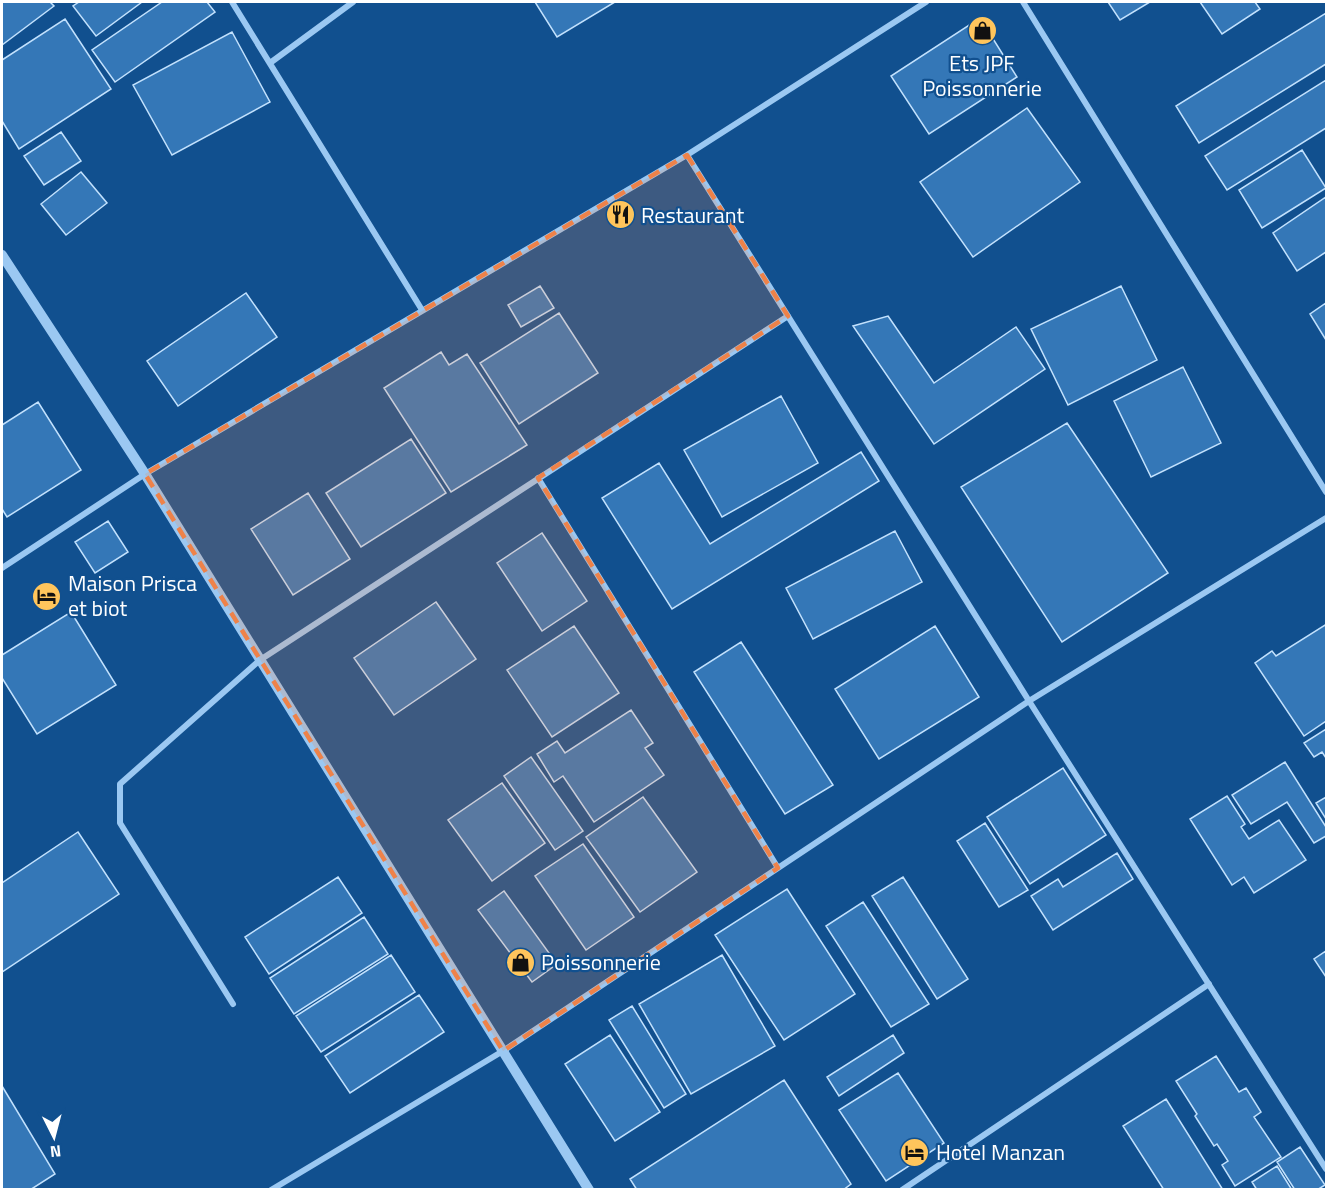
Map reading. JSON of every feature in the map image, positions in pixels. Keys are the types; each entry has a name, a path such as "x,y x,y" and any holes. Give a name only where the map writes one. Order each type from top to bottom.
{"street":[{"path":"232,2 422,310"},
{"path":"270,63 353,2"},
{"path":"2,568 145,474 687,155 926,2"},
{"path":"1023,2 1326,492"},
{"path":"687,155 1326,1169"},
{"path":"2,255 145,474 589,1190"},
{"path":"233,1004 120,823 120,784 260,660 788,316"},
{"path":"538,478 778,868"},
{"path":"271,1190 503,1051 1029,701 1326,518"},
{"path":"902,1190 1209,984"}],"highlighted area":[{"path":"687,155 788,316 538,478 778,868 503,1051 145,474"}],"building":[{"path":"2,2 50,2 54,6 2,45"},
{"path":"79,2 142,2 96,36 73,6"},
{"path":"162,2 207,2 215,12 115,82 92,50"},
{"path":"535,2 615,2 557,37"},
{"path":"1108,2 1150,2 1120,20"},
{"path":"1200,2 1255,2 1260,9 1222,34"},
{"path":"1326,13 1326,64 1199,143 1176,106"},
{"path":"980,18 1017,77 929,134 891,76"},
{"path":"65,19 111,89 19,149 2,121 2,60"},
{"path":"232,32 270,102 172,155 133,85"},
{"path":"1326,80 1326,128 1227,190 1205,156"},
{"path":"1027,108 1080,182 973,257 920,182"},
{"path":"61,132 81,161 44,185 24,156"},
{"path":"1302,150 1326,188 1262,228 1239,190"},
{"path":"81,172 107,203 66,235 41,204"},
{"path":"1326,197 1326,252 1297,271 1273,233"},
{"path":"540,286 554,308 521,327 508,305"},
{"path":"1121,286 1157,360 1068,405 1031,329"},
{"path":"246,293 277,337 178,406 147,361"},
{"path":"1326,303 1326,340 1310,314"},
{"path":"559,313 598,373 519,424 480,363"},
{"path":"888,316 934,383 1016,327 1045,369 934,444 853,326"},
{"path":"441,352 449,365 467,354 527,445 451,492 384,388"},
{"path":"1183,367 1221,443 1151,477 1114,401"},
{"path":"781,396 818,463 722,517 684,450"},
{"path":"38,402 81,470 7,517 2,509 2,425"},
{"path":"1067,423 1168,573 1062,642 961,487"},
{"path":"411,439 446,493 361,547 326,493"},
{"path":"861,452 879,481 672,609 602,498 659,463 710,544"},
{"path":"308,493 350,559 293,595 251,529"},
{"path":"108,521 128,552 95,573 75,542"},
{"path":"895,531 922,582 813,639 786,588"},
{"path":"542,533 587,601 542,631 497,563"},
{"path":"436,602 476,659 394,715 354,658"},
{"path":"71,612 116,685 37,734 2,678 2,655"},
{"path":"1325,625 1326,721 1304,736 1255,663 1272,651 1276,656"},
{"path":"574,626 619,693 552,737 507,670"},
{"path":"935,626 979,697 879,759 835,689"},
{"path":"741,642 833,785 785,814 694,672"},
{"path":"631,710 653,743 645,748 664,775 594,822 563,776 554,782 537,754 557,741 565,753"},
{"path":"1326,729 1326,758 1322,752 1314,757 1304,743"},
{"path":"531,757 583,831 555,850 504,776"},
{"path":"1285,762 1326,827 1326,836 1314,843 1287,802 1251,824 1232,795"},
{"path":"1063,768 1106,835 1030,884 987,817"},
{"path":"502,783 545,843 492,881 448,820"},
{"path":"1227,796 1245,824 1241,827 1249,839 1279,820 1306,860 1254,893 1244,877 1232,885 1190,819"},
{"path":"643,797 697,872 640,912 586,837"},
{"path":"1326,797 1326,819 1316,803"},
{"path":"985,823 1028,890 999,907 957,841"},
{"path":"78,832 119,894 2,972 2,883"},
{"path":"583,844 634,917 586,950 535,876"},
{"path":"1117,853 1133,879 1053,930 1031,896 1058,879 1063,887"},
{"path":"338,877 362,913 269,974 245,937"},
{"path":"903,877 968,979 937,999 872,896"},
{"path":"787,889 855,994 784,1040 715,935"},
{"path":"504,891 557,964 532,982 478,910"},
{"path":"863,902 929,1004 891,1027 826,926"},
{"path":"364,917 388,954 294,1014 270,978"},
{"path":"1326,951 1326,977 1314,959"},
{"path":"391,955 415,992 321,1052 296,1016"},
{"path":"722,955 775,1046 691,1094 639,1004"},
{"path":"419,995 444,1032 350,1093 325,1056"},
{"path":"632,1006 686,1094 664,1108 609,1020"},
{"path":"610,1035 660,1112 615,1141 565,1064"},
{"path":"893,1035 904,1053 839,1096 827,1077"},
{"path":"1216,1056 1239,1092 1246,1088 1261,1112 1254,1117 1281,1157 1235,1186 1222,1165 1228,1161 1217,1144 1214,1146 1176,1081"},
{"path":"898,1073 944,1143 886,1181 839,1110"},
{"path":"784,1080 851,1184 843,1190 637,1190 630,1179"},
{"path":"2,1086 55,1174 30,1190 2,1190"},
{"path":"1166,1099 1223,1190 1164,1190 1123,1126"},
{"path":"1300,1147 1325,1185 1317,1190 1295,1190 1277,1162"},
{"path":"1277,1166 1292,1190 1257,1190 1252,1182"}],"place":[{"name":"Ets JPF Poissonnerie","path":"982,31"},
{"name":"Restaurant","path":"620,215"},
{"name":"Maison Prisca et biot","path":"47,596"},
{"name":"Poissonnerie","path":"520,962"},
{"name":"Hotel Manzan","path":"915,1152"}]}
